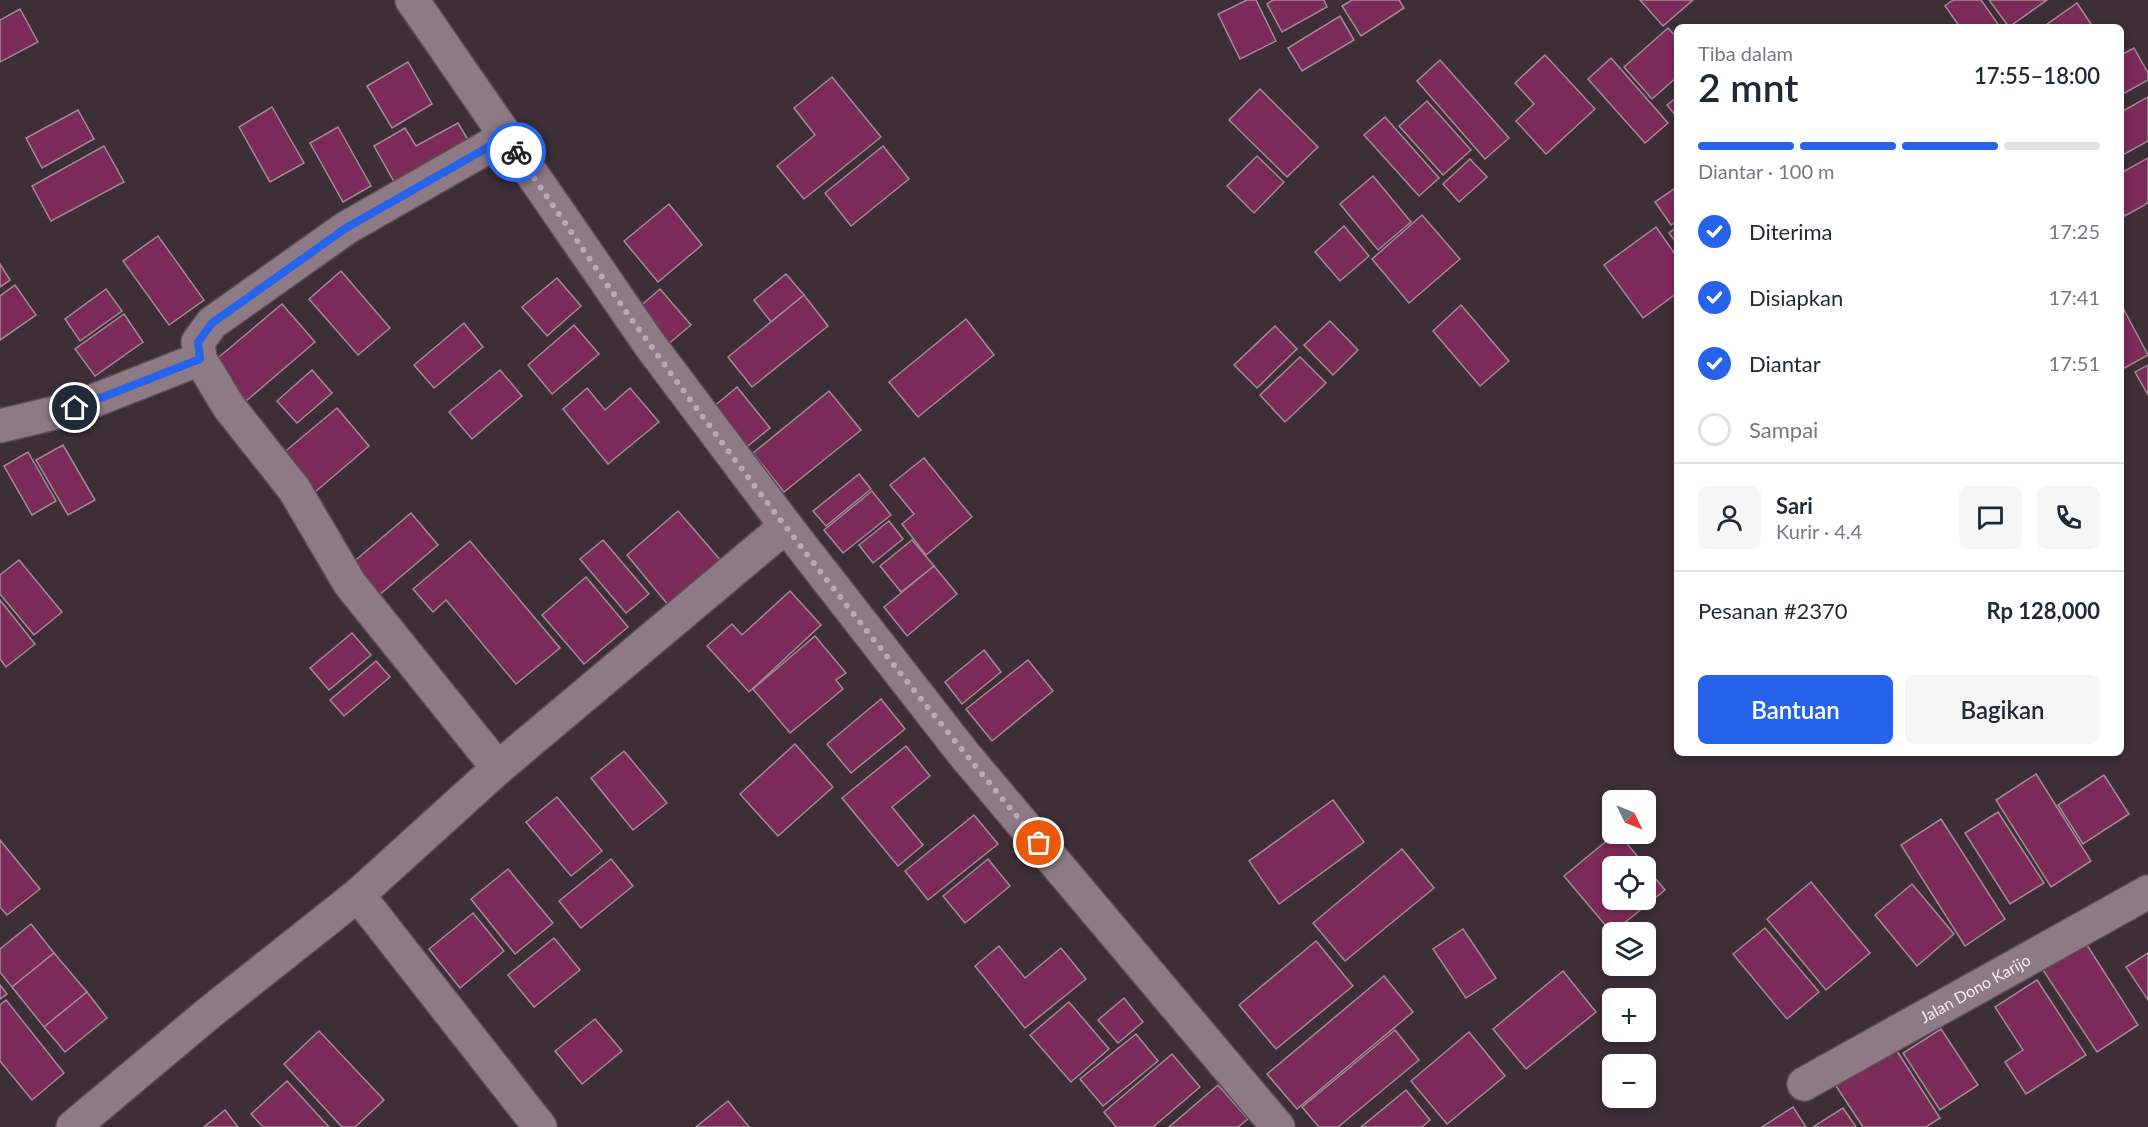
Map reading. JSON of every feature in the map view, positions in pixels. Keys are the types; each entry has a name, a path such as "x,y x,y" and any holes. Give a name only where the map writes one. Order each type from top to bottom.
{"street":[{"path":"412,0 650,345 786,526 963,753 1278,1127"},
{"path":"498,768 350,584 294,489 229,406 200,359 198,342 212,323 346,228 506,137"},
{"path":"0,426 75,408 200,359"},
{"path":"73,1127 209,1013 358,895 498,768 786,526"},
{"name":"Jalan Dono Karijo","path":"1804,1084 2148,892"},
{"path":"358,895 540,1127"}],"building":[{"path":"1247,0 1256,0 1276,41 1240,59 1218,14"},
{"path":"1273,0 1324,0 1327,7 1282,32 1267,4"},
{"path":"1352,0 1399,0 1404,8 1361,36 1342,6"},
{"path":"1640,0 1693,0 1663,26"},
{"path":"1953,0 1981,0 1998,24 1958,24 1945,6"},
{"path":"1989,0 2047,0 2013,24 2007,24"},
{"path":"2077,3 2091,24 2047,24"},
{"path":"20,9 38,42 0,62 0,20"},
{"path":"1340,16 1354,40 1302,71 1288,48"},
{"path":"1668,28 1674,35 1674,80 1652,99 1624,67"},
{"path":"2134,48 2148,73 2148,80 2124,93 2124,53"},
{"path":"1545,55 1595,109 1546,154 1516,121 1534,104 1515,83"},
{"path":"1611,58 1668,123 1645,143 1588,79"},
{"path":"1440,60 1509,138 1485,159 1417,81"},
{"path":"408,62 432,104 392,128 367,86"},
{"path":"832,77 881,137 804,199 777,166 815,135 794,108"},
{"path":"1260,89 1318,147 1287,177 1229,120"},
{"path":"2148,97 2148,141 2124,154 2124,110"},
{"path":"1674,99 1674,113 1667,105"},
{"path":"1427,101 1471,150 1443,175 1399,126"},
{"path":"272,107 304,163 270,182 239,127"},
{"path":"78,110 94,139 42,168 26,138"},
{"path":"1385,117 1439,178 1419,196 1364,135"},
{"path":"458,123 471,145 397,187 374,146 405,128 416,146"},
{"path":"338,127 371,186 343,202 310,143"},
{"path":"104,146 124,182 51,221 32,186"},
{"path":"883,146 909,179 851,226 825,193"},
{"path":"1257,156 1284,182 1254,213 1227,186"},
{"path":"2148,158 2148,203 2125,216 2124,214 2124,171"},
{"path":"1470,159 1487,177 1459,202 1443,184"},
{"path":"1373,176 1411,222 1378,250 1340,204"},
{"path":"1674,189 1674,223 1671,225 1655,202"},
{"path":"669,204 702,245 658,282 624,241"},
{"path":"1422,215 1460,259 1409,303 1372,259"},
{"path":"1344,226 1369,256 1340,281 1315,252"},
{"path":"1656,227 1674,253 1674,295 1643,318 1604,265"},
{"path":"1674,229 1674,240 1669,233"},
{"path":"158,236 204,300 169,325 123,261"},
{"path":"0,264 10,280 0,287"},
{"path":"341,271 390,328 358,355 309,299"},
{"path":"786,274 804,295 771,322 754,300"},
{"path":"557,278 581,306 547,336 522,307"},
{"path":"15,285 36,315 0,340 0,296"},
{"path":"106,289 122,311 80,341 65,319"},
{"path":"660,289 691,325 667,345 637,309"},
{"path":"804,295 828,326 752,387 728,357"},
{"path":"282,304 315,342 246,401 213,362"},
{"path":"1461,305 1509,361 1480,386 1433,331"},
{"path":"2124,310 2148,355 2124,368"},
{"path":"124,314 143,342 95,376 75,349"},
{"path":"966,319 994,355 918,417 889,382"},
{"path":"1330,321 1358,350 1333,375 1304,345"},
{"path":"464,323 483,347 434,388 414,365"},
{"path":"574,325 599,354 552,394 528,365"},
{"path":"1275,326 1297,349 1257,388 1234,365"},
{"path":"1300,357 1326,383 1285,422 1260,395"},
{"path":"2148,365 2148,395 2135,372"},
{"path":"312,370 332,393 297,423 277,401"},
{"path":"500,370 522,396 472,439 449,412"},
{"path":"737,387 770,428 744,449 712,408"},
{"path":"587,388 605,410 630,388 659,422 608,464 563,409"},
{"path":"829,391 861,430 784,492 753,453"},
{"path":"337,408 369,446 315,492 282,454"},
{"path":"63,445 95,500 68,515 36,460"},
{"path":"28,452 56,501 32,515 4,466"},
{"path":"924,458 972,517 926,555 902,524 914,514 890,485"},
{"path":"859,474 871,489 826,526 813,511"},
{"path":"872,491 891,515 843,553 824,530"},
{"path":"678,511 722,562 669,606 627,555"},
{"path":"411,513 438,545 378,596 351,564"},
{"path":"889,521 903,539 873,563 859,545"},
{"path":"603,540 649,594 626,613 580,559"},
{"path":"912,540 934,566 901,592 880,566"},
{"path":"470,541 560,648 516,684 446,600 433,612 413,589"},
{"path":"19,560 62,612 34,635 0,594 0,575"},
{"path":"934,566 957,594 907,636 884,607"},
{"path":"586,577 628,627 584,664 542,615"},
{"path":"790,591 821,625 749,692 707,646 732,624 742,635"},
{"path":"0,600 35,644 6,667 0,659"},
{"path":"352,633 371,655 329,690 310,668"},
{"path":"815,636 846,673 836,680 843,689 790,733 753,689"},
{"path":"984,650 1001,672 962,704 945,682"},
{"path":"1028,660 1053,691 992,741 966,709"},
{"path":"376,661 390,677 344,716 330,700"},
{"path":"881,699 905,729 851,773 827,744"},
{"path":"795,744 833,787 778,836 740,794"},
{"path":"906,746 930,776 892,807 923,845 898,866 842,798"},
{"path":"624,751 667,803 633,830 591,778"},
{"path":"2036,774 2091,861 2051,887 1996,800"},
{"path":"2104,775 2129,814 2083,844 2058,805"},
{"path":"557,797 602,851 571,876 526,822"},
{"path":"1333,800 1364,842 1279,904 1249,861"},
{"path":"1998,812 2044,883 2010,904 1965,833"},
{"path":"974,815 998,844 928,900 905,871"},
{"path":"1941,819 2005,919 1965,946 1901,845"},
{"path":"0,840 40,889 7,915 0,907"},
{"path":"1603,844 1627,844 1637,856 1602,856 1602,910 1640,910 1626,922 1603,922 1564,876"},
{"path":"1402,849 1434,888 1345,961 1313,923"},
{"path":"611,859 633,886 581,928 559,901"},
{"path":"988,859 1010,886 965,923 943,896"},
{"path":"508,869 553,923 515,954 471,899"},
{"path":"1656,879 1665,890 1656,897"},
{"path":"1811,882 1870,953 1826,990 1767,919"},
{"path":"1912,884 1954,934 1917,966 1875,915"},
{"path":"473,913 504,951 460,988 429,949"},
{"path":"31,924 54,953 12,987 0,972 0,949"},
{"path":"1765,928 1819,992 1787,1019 1733,954"},
{"path":"1463,929 1496,978 1466,998 1433,949"},
{"path":"554,938 580,970 534,1007 508,975"},
{"path":"1316,941 1353,986 1276,1049 1239,1005"},
{"path":"2085,942 2138,1025 2097,1052 2043,970"},
{"path":"999,946 1025,978 1061,948 1086,979 1025,1028 975,966"},
{"path":"54,953 87,992 44,1027 12,987"},
{"path":"2148,953 2148,1000 2126,967"},
{"path":"1563,971 1596,1012 1526,1069 1493,1029"},
{"path":"1384,976 1413,1012 1297,1109 1267,1074"},
{"path":"2037,980 2086,1055 2026,1094 2005,1062 2023,1050 1995,1007"},
{"path":"0,985 7,994 0,999"},
{"path":"87,992 107,1018 65,1052 44,1027"},
{"path":"1124,998 1143,1022 1118,1043 1098,1020"},
{"path":"6,1000 64,1073 32,1100 0,1061 0,1005"},
{"path":"1069,1002 1109,1049 1071,1082 1030,1035"},
{"path":"595,1019 622,1051 582,1084 555,1051"},
{"path":"1941,1029 1978,1085 1940,1110 1903,1053"},
{"path":"1395,1030 1419,1060 1338,1127 1319,1127 1302,1107"},
{"path":"319,1031 384,1100 355,1127 342,1127 284,1064"},
{"path":"1469,1032 1505,1076 1447,1124 1411,1081"},
{"path":"1136,1034 1158,1061 1103,1106 1080,1079"},
{"path":"1895,1048 1940,1118 1926,1127 1863,1127 1836,1086"},
{"path":"1172,1054 1200,1087 1153,1127 1116,1127 1104,1112"},
{"path":"287,1081 329,1127 263,1127 251,1114"},
{"path":"1218,1085 1248,1119 1238,1127 1169,1127"},
{"path":"1406,1090 1430,1120 1422,1127 1361,1127"},
{"path":"728,1101 749,1127 696,1127"},
{"path":"1793,1107 1806,1127 1762,1127"},
{"path":"1843,1108 1856,1127 1813,1127"},
{"path":"225,1110 238,1127 204,1127"}],"way so far":[{"path":"516,152 650,345 773,508 963,753 1039,843"}],"route":[{"path":"75,408 200,359 198,342 212,323 346,228 506,137 516,152"}]}
